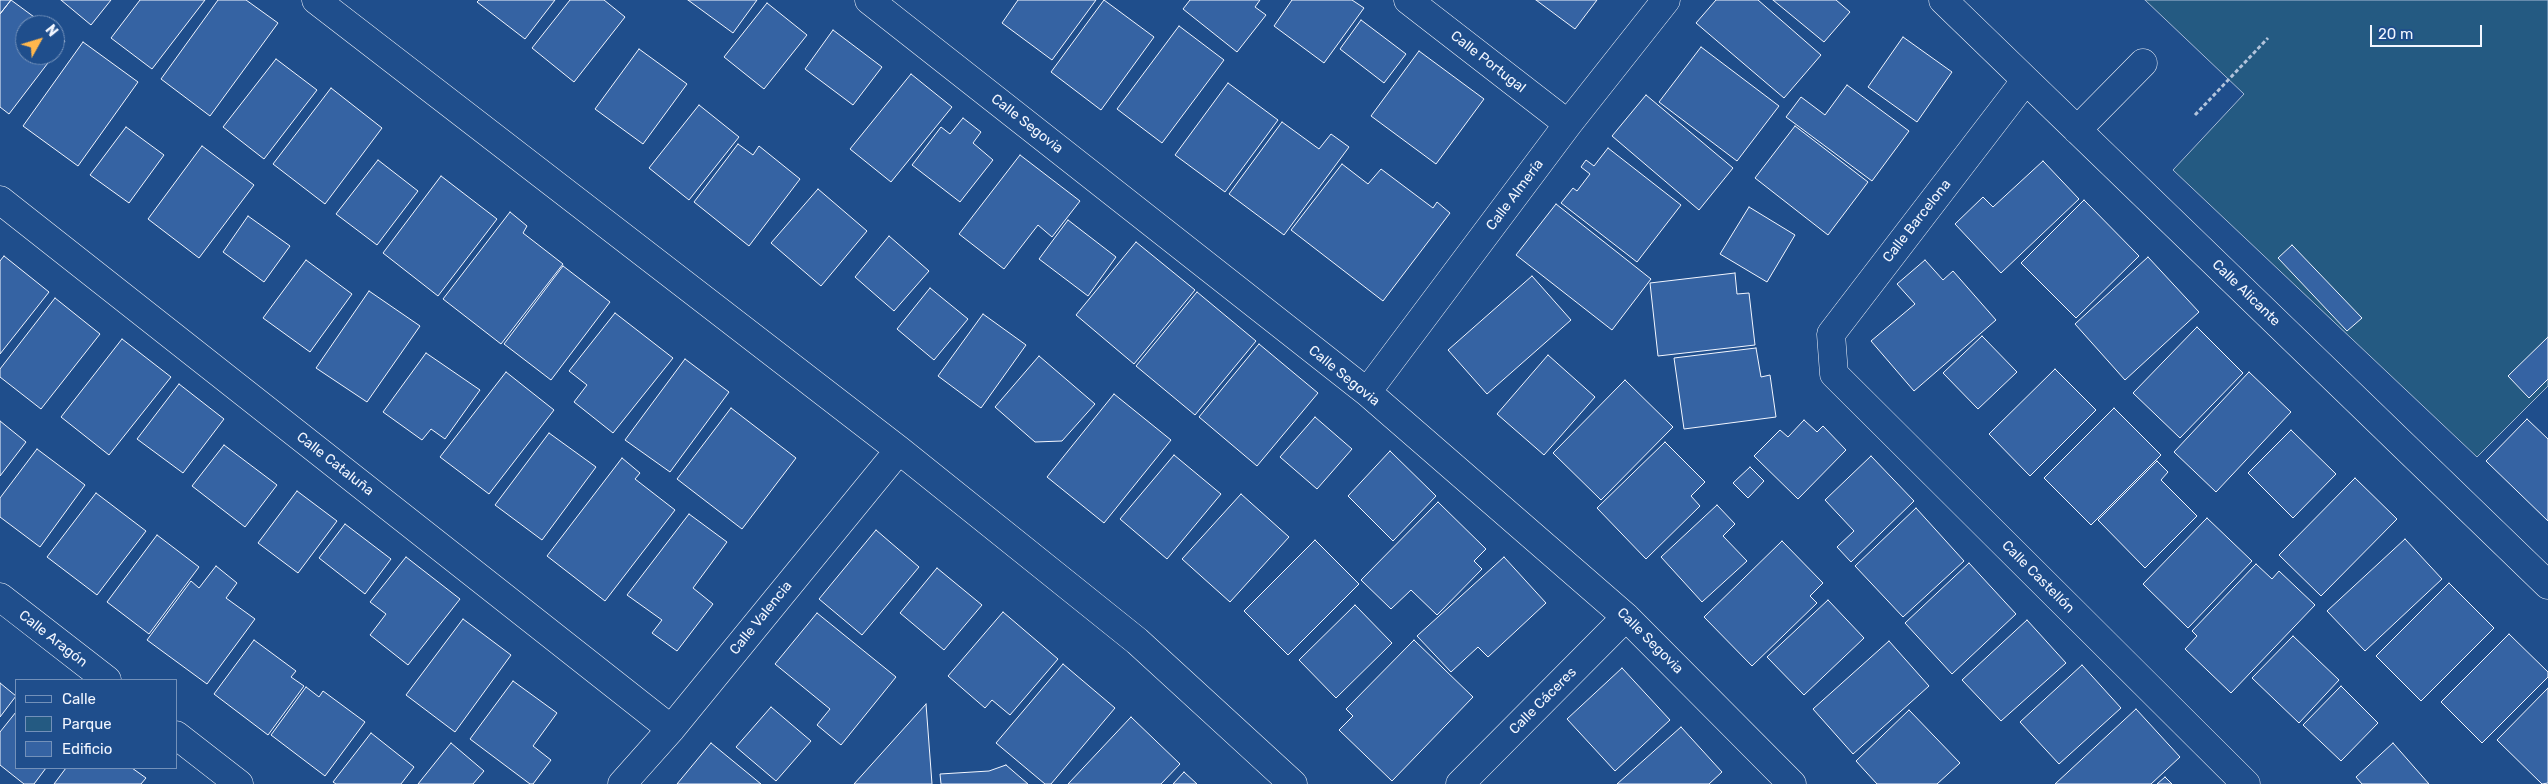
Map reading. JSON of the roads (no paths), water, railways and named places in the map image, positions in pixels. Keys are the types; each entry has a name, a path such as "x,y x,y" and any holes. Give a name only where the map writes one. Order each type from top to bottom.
{"street":[{"path":"316,0 899,450 1137,641 1293,784"},
{"name":"Calle Segovia","path":"869,0 1366,392 1626,617 1792,784"},
{"name":"Calle Portugal","path":"1408,0 1568,124"},
{"name":"Calle Almería","path":"1366,392 1568,124 1666,0"},
{"name":"Calle Alicante","path":"1943,0 2548,585"},
{"path":"2077,130 2143,63"},
{"name":"Calle Barcelona","path":"1834,368 1831,334 2025,81"},
{"name":"Calle Cataluña","path":"0,200 671,729"},
{"name":"Calle Castellón","path":"1834,368 1834,374 2246,784"},
{"name":"Calle Valencia","path":"622,784 671,729 899,450"},
{"name":"Calle Aragón","path":"0,597 105,679"},
{"name":"Calle Cáceres","path":"1460,784 1626,617"},
{"path":"178,737 239,784"}]}
